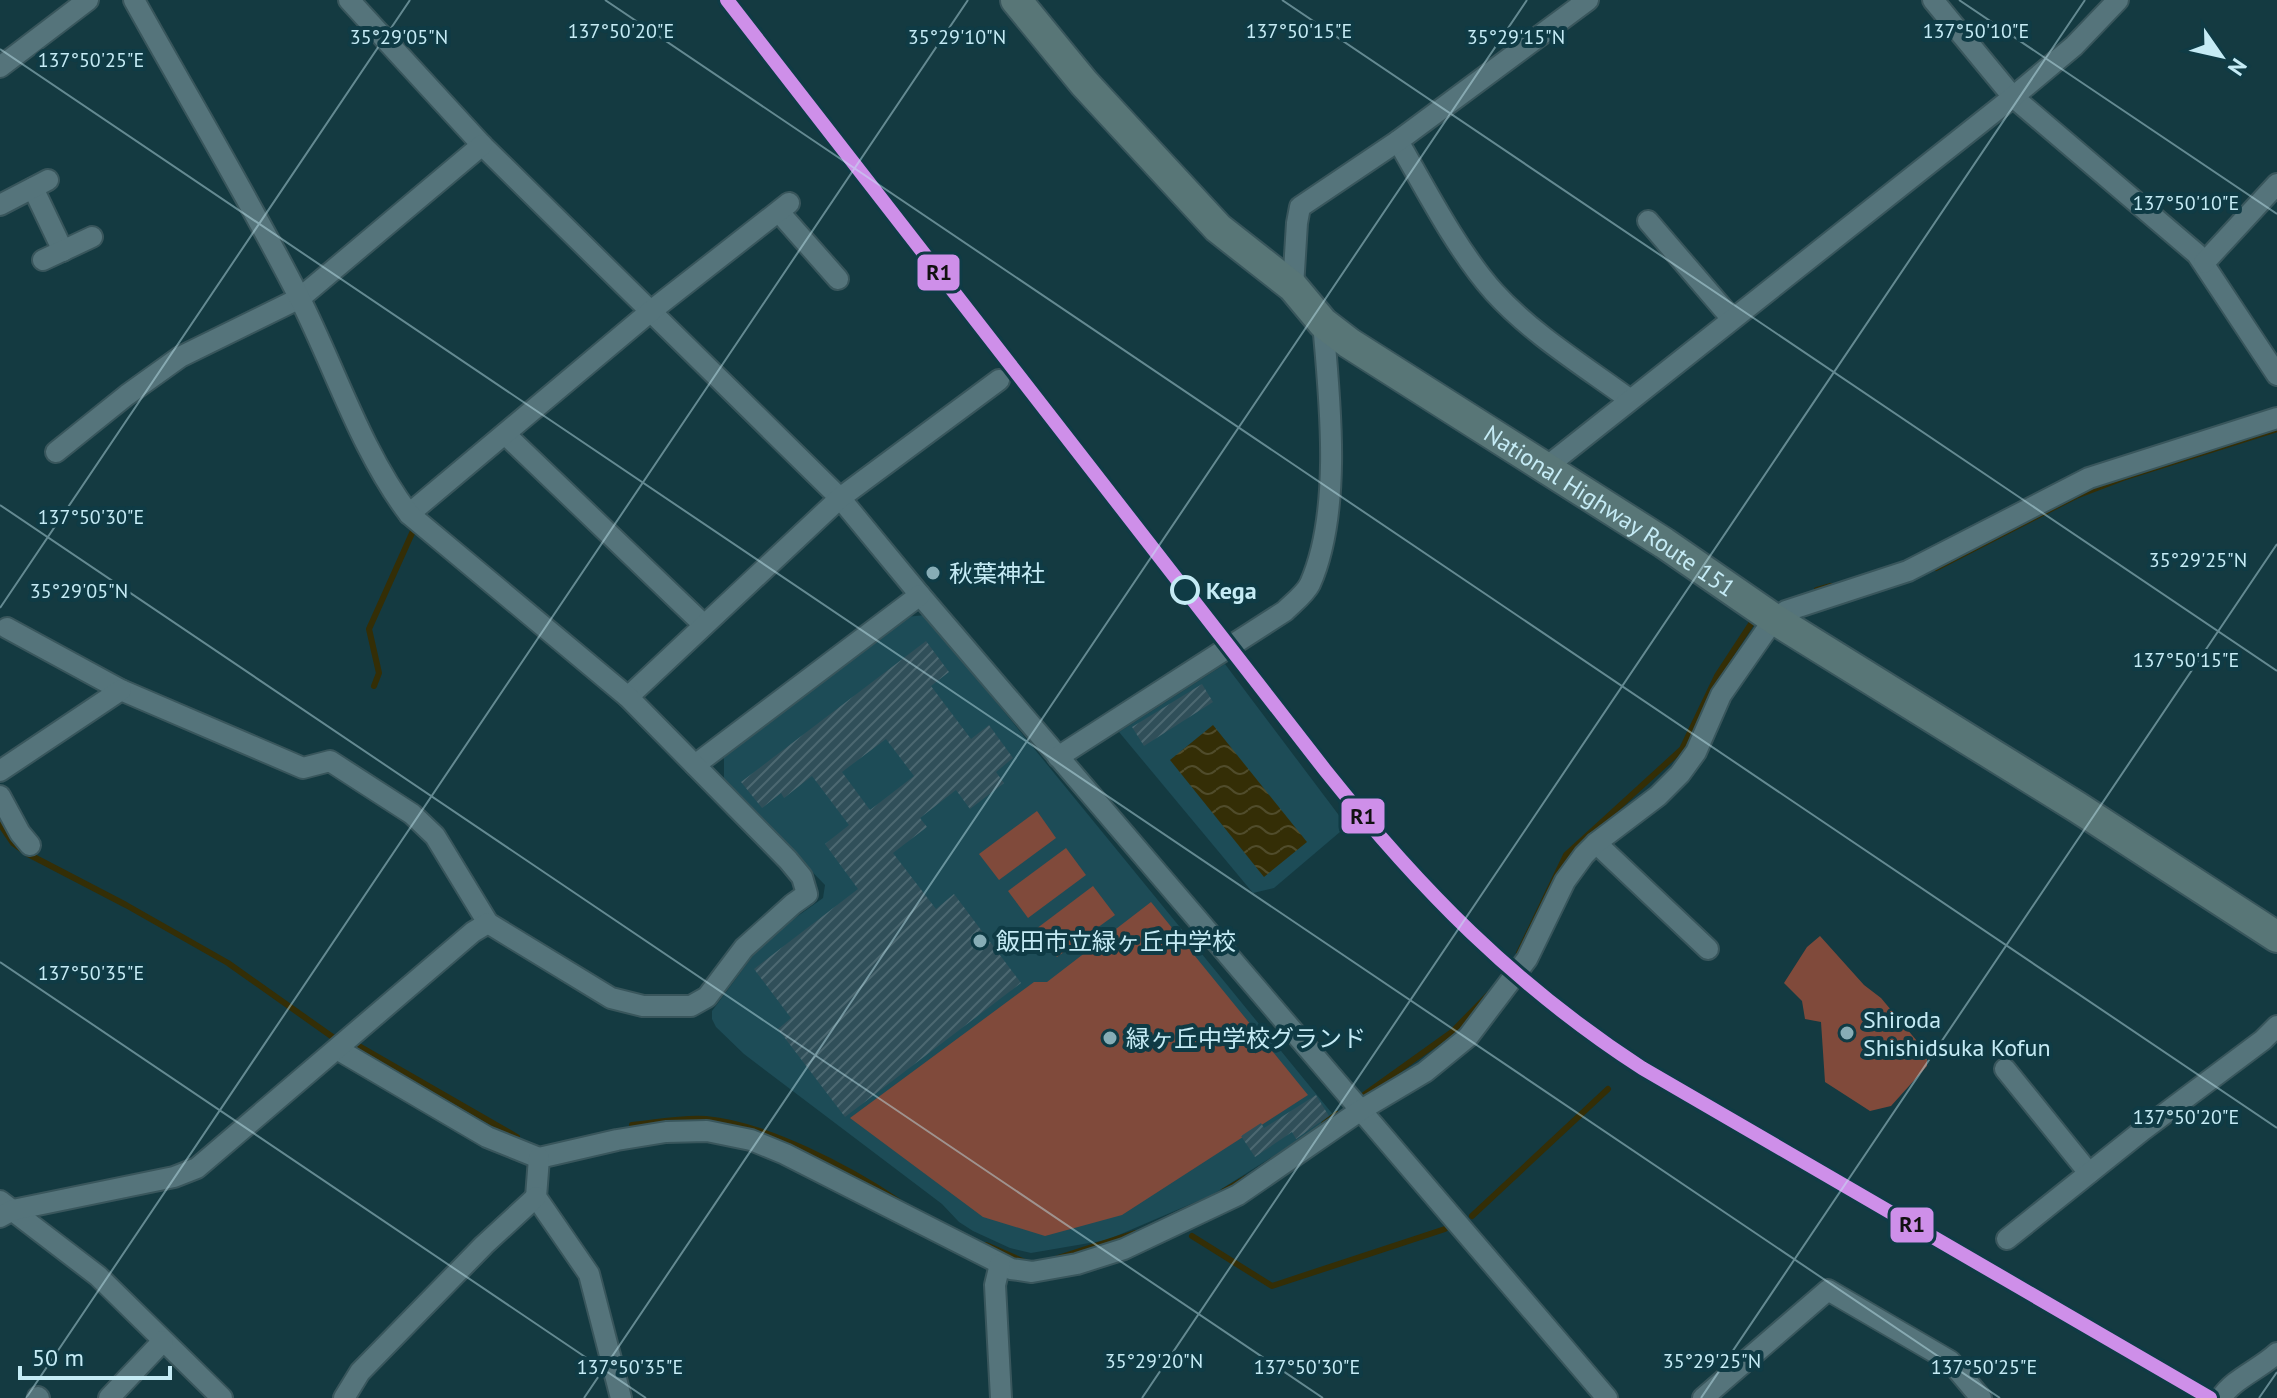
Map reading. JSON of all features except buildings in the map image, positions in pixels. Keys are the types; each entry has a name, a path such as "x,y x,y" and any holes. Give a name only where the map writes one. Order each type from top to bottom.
{"highway":[{"name":"National Highway Route 151","path":"1016,0 1084,83 1218,228 1293,287 1323,323 1349,343 1664,543 1774,619 2077,807 2277,937"}],"street":[{"path":"0,67 88,0"},
{"path":"7,628 121,690 303,768 330,761 349,771 412,814 435,836 488,923 611,998 643,1006 691,1006 707,997 744,948 807,894 802,877 795,868 628,697 409,514 394,494 374,455 300,298 134,0"},
{"path":"349,0 482,145 840,498 1607,1398"},
{"path":"1293,287 1300,207 1398,141 1588,0"},
{"path":"1933,0 2013,97 2197,254 2277,375"},
{"path":"1545,468 2013,97 2074,46 2118,0"},
{"path":"1398,141 1430,196 1494,291 1561,349 1629,399"},
{"path":"56,452 180,357 300,298 482,145"},
{"path":"0,205 40,184 63,251"},
{"path":"2204,263 2277,184"},
{"path":"409,514 651,311 784,207 838,279"},
{"path":"1648,221 1732,319"},
{"path":"43,260 92,237"},
{"path":"1058,757 1285,611 1308,587 1321,550 1329,489 1332,415 1323,323"},
{"path":"628,697 840,498 999,380"},
{"path":"337,1049 487,1137 539,1158 666,1132 707,1131 751,1140 851,1186 1011,1269 1032,1272 1077,1264 1124,1249 1238,1195 1361,1110 1425,1072 1468,1037 1527,959 1565,881 1596,843 1658,796 1680,774 1696,752 1721,695 1774,619 1786,611 1908,571 2089,478 2277,418"},
{"path":"505,434 704,625"},
{"path":"695,765 920,595"},
{"path":"0,771 121,690"},
{"path":"0,796 30,845"},
{"path":"1596,843 1708,949"},
{"path":"4,1209 174,1177 197,1168 473,932 488,923"},
{"path":"2007,1239 2185,1098 2222,1073 2277,1026"},
{"path":"2005,1069 2089,1173"},
{"path":"539,1158 536,1197 589,1274 621,1398"},
{"path":"344,1398 360,1372 484,1245 536,1197"},
{"path":"4,1209 98,1276 222,1398"},
{"path":"1000,1264 995,1285 1001,1398"},
{"path":"1703,1398 1828,1290 1950,1361 1981,1398"},
{"path":"109,1398 163,1341"},
{"path":"2221,1398 2227,1388 2262,1367 2277,1353"}],"shaded area":[{"name":"飯田市立緑ヶ丘中学校","path":"925,615 1335,1117 1212,1195 1107,1240 1031,1253 1010,1248 973,1231 959,1222 942,1204 744,1054 716,1027 712,1019 712,1011 755,953 781,928 823,898 825,885 724,781 724,756 906,617"},
{"name":"飯田市立緑ヶ丘中学校","path":"1225,664 1347,826 1274,888 1253,893 1119,732"},
{"path":"1037,811 1056,838 999,880 979,854"},
{"path":"1066,848 1086,875 1028,918 1008,891"},
{"path":"1093,886 1115,915 1057,957 1036,929"},
{"name":"緑ヶ丘中学校グランド","path":"1151,902 1308,1095 1122,1215 1045,1236 983,1217 850,1118 1034,982 1047,982"},
{"path":"1820,936 1864,985 1881,998 1927,1053 1927,1066 1891,1106 1870,1111 1825,1082 1821,1022 1805,1019 1802,1001 1784,983 1807,947"}],"water":[{"path":"1213,725 1307,842 1264,877 1170,760"}],"waterway":[{"path":"1936,568 2076,496 2277,429"},
{"path":"374,686 379,673 369,629 413,531"},
{"path":"1817,590 1831,586"},
{"path":"1519,953 1566,855 1682,749 1717,676 1753,621"},
{"path":"0,824 13,843 28,854 228,963 334,1038"},
{"path":"1364,1095 1452,1032 1491,992"},
{"path":"359,1046 517,1137"},
{"path":"1472,1216 1608,1089"},
{"path":"1324,1124 1337,1114"},
{"path":"632,1125 706,1119 754,1129 831,1162 898,1201"},
{"path":"1224,1191 1246,1178"},
{"path":"1192,1236 1272,1286 1445,1229"},
{"path":"1058,1258 1135,1233"},
{"path":"986,1245 1027,1263"}],"transit line":[{"name":"R1","path":"727,0 1325,770 1433,895 1510,969 1642,1068 2210,1398"}],"place":[{"name":"秋葉神社","path":"933,573"},
{"name":"Kega","path":"1185,590"},
{"name":"飯田市立緑ヶ丘中学校","path":"980,941"},
{"name":"Shiroda Shishidsuka Kofun","path":"1847,1033"},
{"name":"緑ヶ丘中学校グランド","path":"1110,1038"}]}
